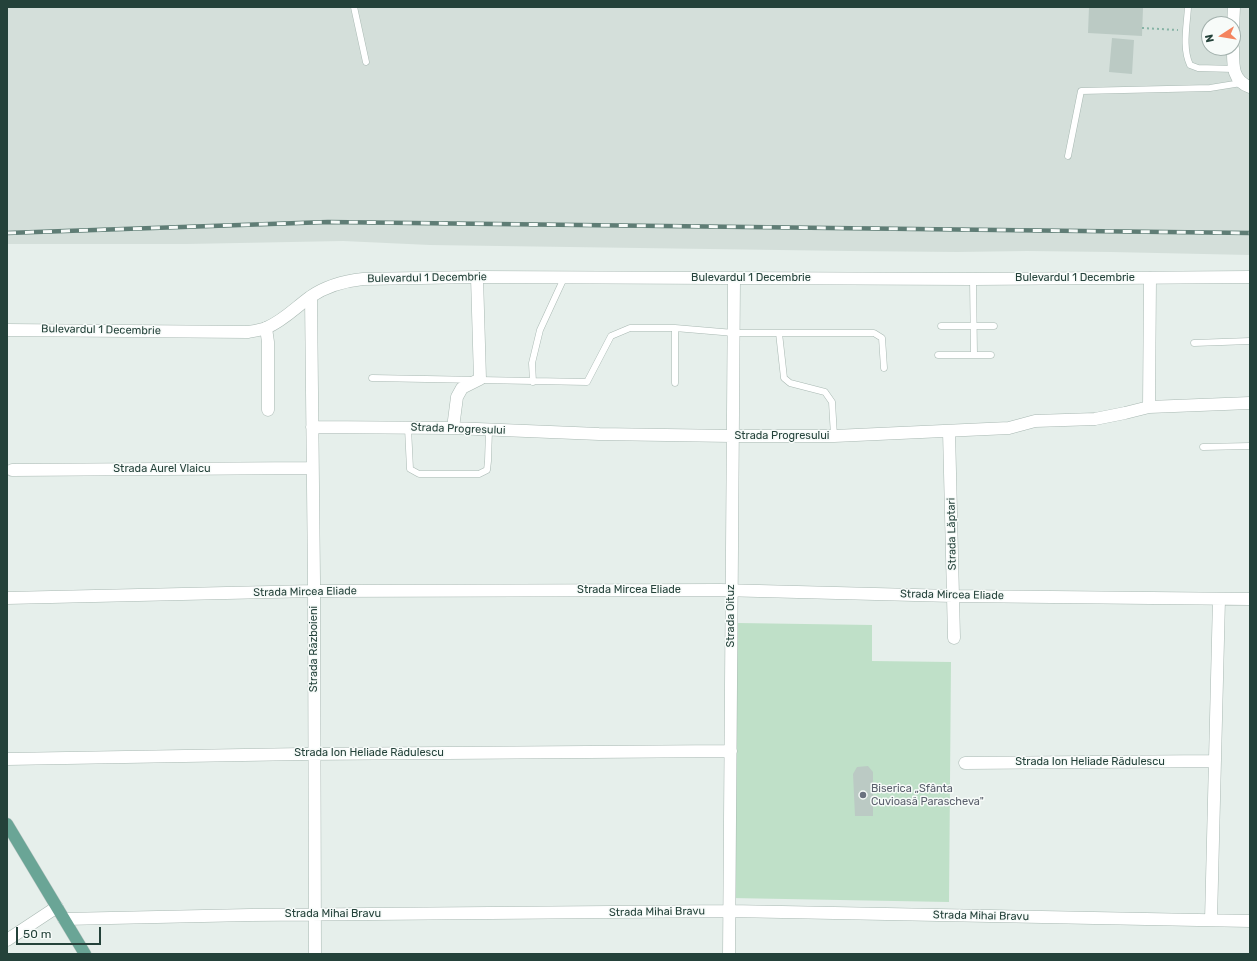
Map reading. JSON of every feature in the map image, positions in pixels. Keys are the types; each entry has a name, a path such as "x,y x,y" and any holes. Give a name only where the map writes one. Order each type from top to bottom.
{"main road":[{"path":"7,824 85,954"}],"street":[{"path":"1233,56 1236,77 1245,85"},
{"path":"453,428 456,397 462,388 480,379 477,277"},
{"name":"Bulevardul 1 Decembrie","path":"7,330 248,332 266,328 280,320 311,297 331,286 346,281 363,279 477,277 973,279 1250,277"},
{"name":"Strada Oituz","path":"729,954 734,278"},
{"path":"1149,407 1150,278"},
{"name":"Strada Războieni","path":"311,297 314,592 314,954"},
{"path":"266,328 268,342 268,410"},
{"name":"Strada Progresului","path":"312,427 453,428 599,434 834,436 1009,428 1035,421 1095,419 1149,407 1250,403"},
{"name":"Strada Lăptari","path":"950,431 954,638"},
{"name":"Strada Aurel Vlaicu","path":"10,471 312,468"},
{"name":"Strada Mircea Eliade","path":"7,598 314,592 731,590 953,596 1250,599"},
{"path":"1211,920 1219,599"},
{"name":"Strada Ion Heliade Rădulescu","path":"7,759 731,750"},
{"name":"Strada Ion Heliade Rădulescu","path":"965,763 1215,761"},
{"path":"7,940 57,907"},
{"name":"Strada Mihai Bravu","path":"64,919 730,911 1250,921"}],"lane":[{"path":"354,7 366,62"},
{"path":"1188,7 1187,59 1190,66 1198,68 1234,69"},
{"path":"1068,156 1081,91 1210,88 1245,85"},
{"path":"533,382 532,363 540,330 564,278"},
{"path":"973,279 974,354"},
{"path":"941,326 994,326"},
{"path":"372,378 587,382 611,336 630,328 675,328 734,333 874,333 882,338 884,368"},
{"path":"674,382 675,328"},
{"path":"780,333 784,378 790,383 825,392 832,402 834,436"},
{"path":"1194,342 1250,341"},
{"path":"938,355 991,355"},
{"path":"408,428 410,469 420,474 479,474 487,470 490,430"},
{"path":"1203,447 1250,446"}],"path":[{"path":"1142,28 1187,31"}],"shaded area":[{"path":"7,7 1250,7 1250,255 1111,252 849,251 430,245 343,241 187,244 7,244"}],"green space":[{"path":"738,623 872,625 872,661 951,662 949,902 731,898"}],"building":[{"path":"1089,7 1143,8 1142,36 1088,33"},
{"path":"1112,38 1134,40 1132,74 1109,72"},
{"name":"Biserica „Sfânta Cuvioasă Parascheva\"","path":"868,766 873,772 873,816 855,816 853,774 857,767"}],"railway":[{"path":"7,233 328,222 1250,233"}],"place":[{"name":"Biserica „Sfânta Cuvioasă Parascheva\"","path":"863,795"}]}
